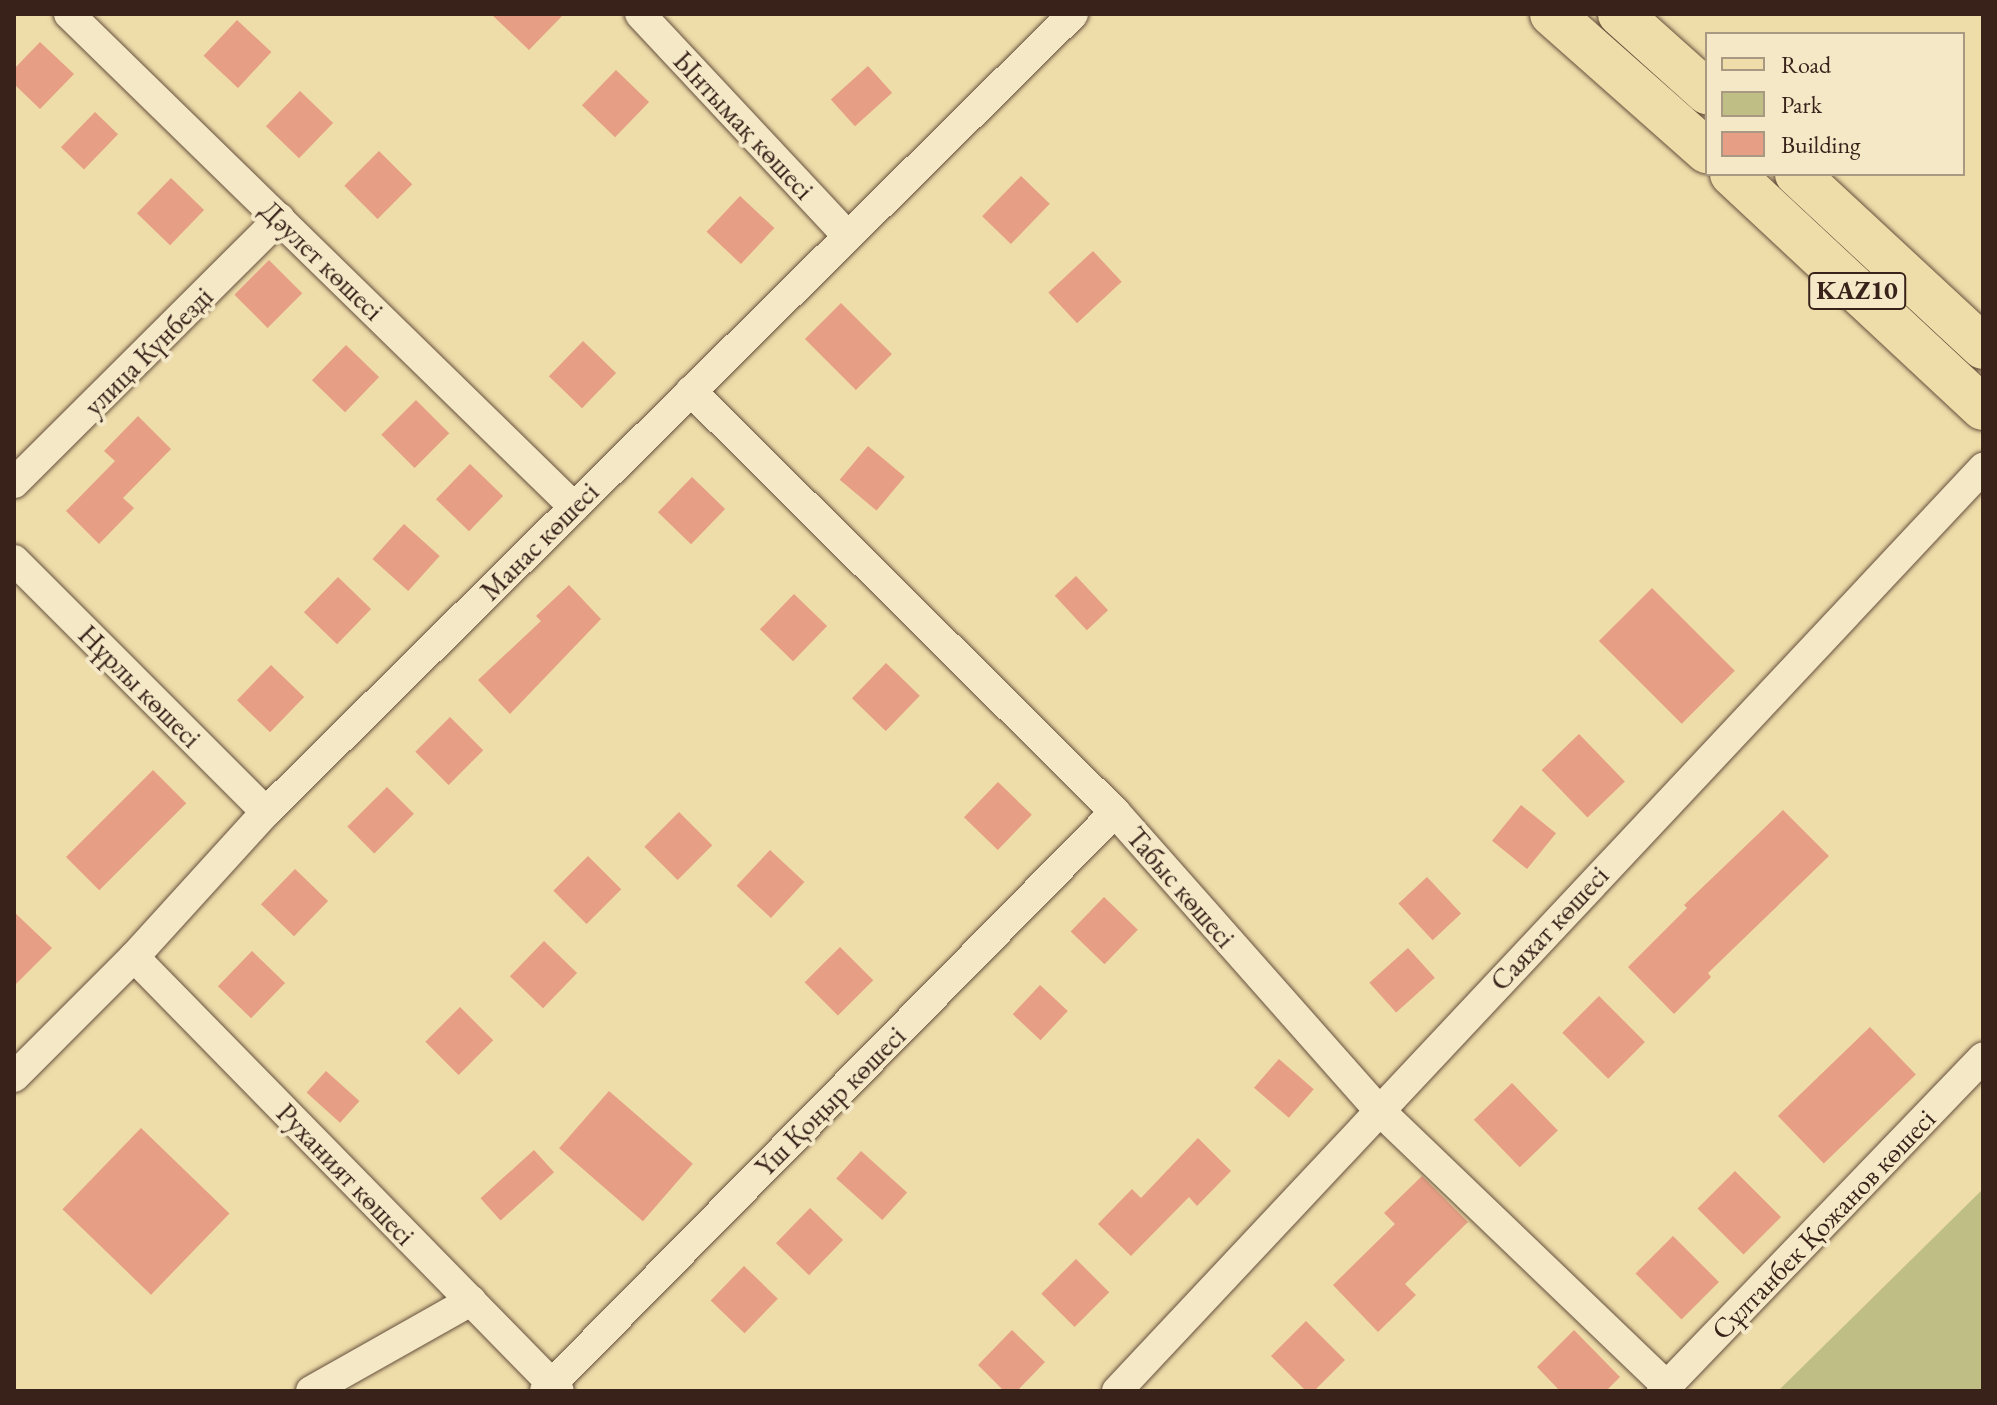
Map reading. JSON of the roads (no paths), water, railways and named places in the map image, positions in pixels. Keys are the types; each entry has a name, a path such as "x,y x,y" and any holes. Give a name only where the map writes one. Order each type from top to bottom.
{"main road":[{"path":"1552,14 1705,149"},
{"path":"1620,14 1705,90"},
{"name":"KAZ10","path":"1734,176 1983,408"},
{"name":"KAZ10","path":"1799,176 1983,347"}],"street":[{"name":"Дәулет көшесі","path":"69,14 574,507"},
{"name":"Ынтымақ көшесі","path":"640,14 848,236"},
{"name":"Манас көшесі","path":"14,1077 134,957 266,812 1073,14"},
{"name":"улица Күнбезді","path":"14,483 280,218"},
{"name":"Табыс көшесі","path":"691,391 1115,812 1378,1109 1665,1389"},
{"name":"Саяхат көшесі","path":"1117,1391 1378,1109 1983,468"},
{"name":"Нұрлы көшесі","path":"14,560 266,812"},
{"name":"Үш Қоңыр көшесі","path":"552,1389 1115,812"},
{"name":"Руханият көшесі","path":"134,957 471,1301 552,1389"},
{"name":"Сұлтанбек Қожанов көшесі","path":"1665,1389 1983,1057"},
{"path":"311,1391 471,1301"}]}
